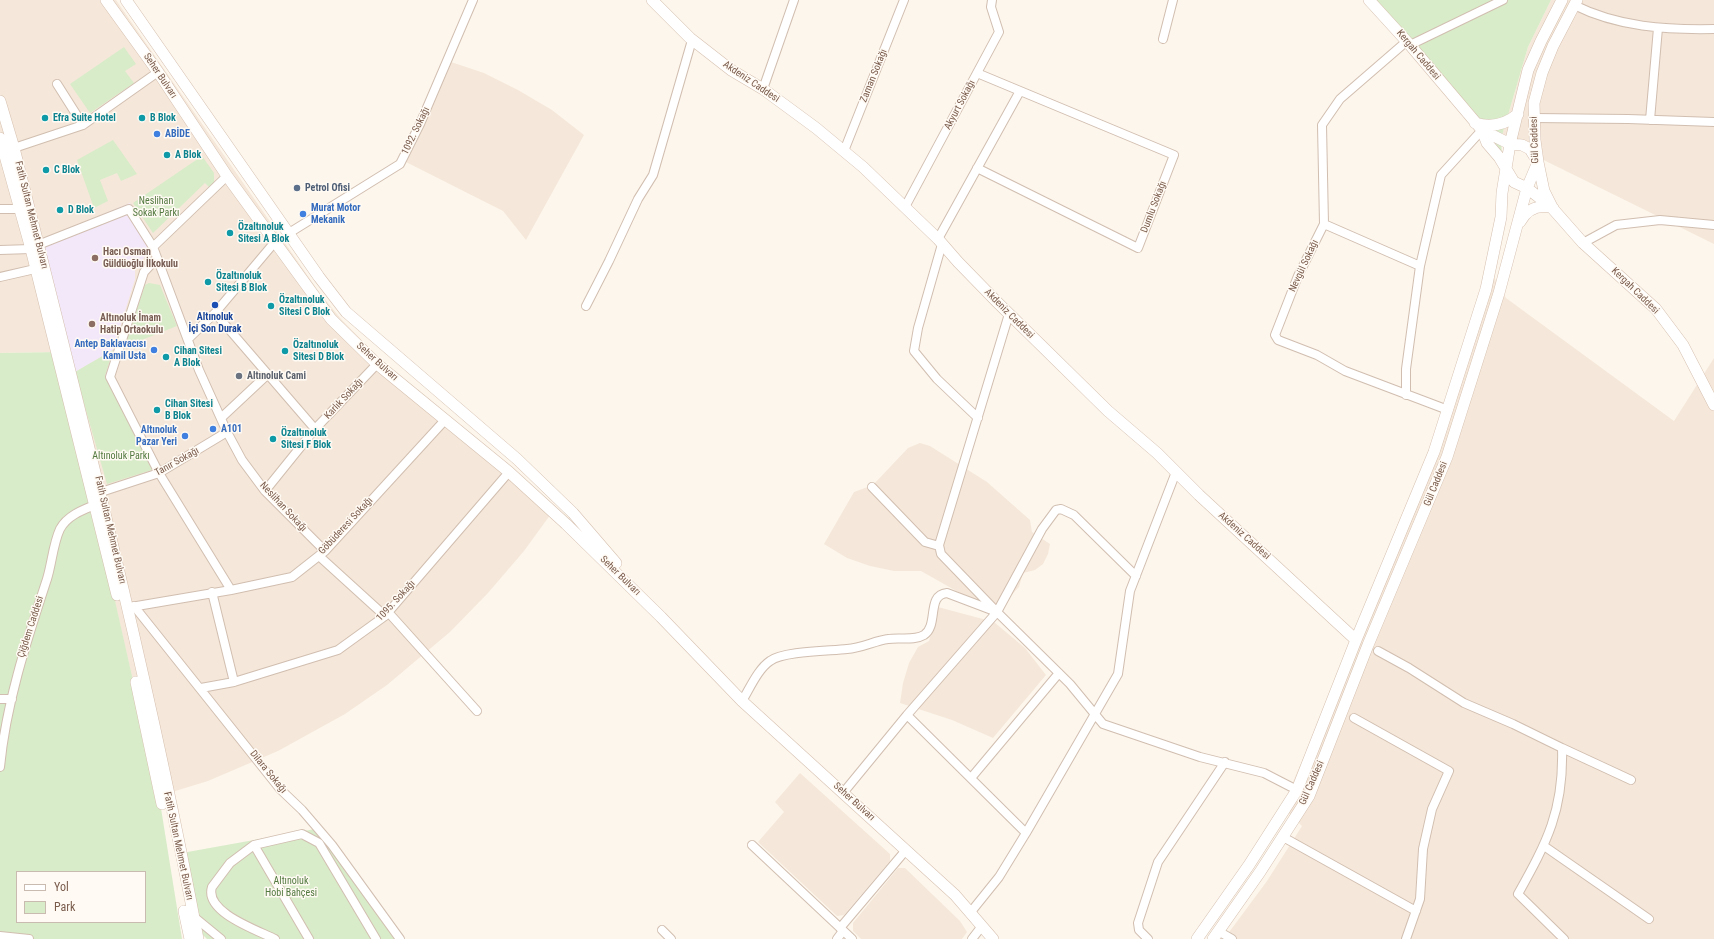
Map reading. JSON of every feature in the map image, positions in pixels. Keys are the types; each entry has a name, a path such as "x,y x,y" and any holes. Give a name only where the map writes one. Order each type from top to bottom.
{"street":[{"name":"Seher Bulvarı","path":"106,0 158,72 227,176 274,243 331,318 377,364 509,472 566,524 661,617 742,701 955,895 993,939"},
{"name":"Seher Bulvarı","path":"126,0 319,278 346,312 517,459 573,513 661,617"},
{"name":"1092. Sokağı","path":"289,233 400,164 420,124 472,0"},
{"name":"Akdeniz Caddesi","path":"652,0 692,40 731,70 763,88 844,151 906,207 1009,314 1108,411 1157,453 1356,640"},
{"path":"763,88 794,0"},
{"name":"Zaman Sokağı","path":"844,151 904,0"},
{"name":"Akyurt Sokağı","path":"906,207 999,32 991,7 992,0"},
{"path":"1163,39 1173,0"},
{"name":"Kergah Caddesi","path":"1368,0 1408,43 1478,127 1487,143 1499,156 1514,182 1527,188 1553,209 1583,243 1656,309 1683,345 1714,405"},
{"name":"Nevgül Sokağı","path":"1448,410 1345,371 1317,355 1287,345 1275,337 1298,276 1324,224 1322,125 1340,99 1408,43 1502,0"},
{"name":"Gül Caddesi","path":"1197,939 1249,865 1297,790 1356,640 1434,452 1486,289 1501,217 1502,193 1510,144 1528,70 1540,41 1562,0"},
{"path":"1576,3 1591,14 1632,24 1674,30 1714,29"},
{"name":"Gül Caddesi","path":"1216,935 1309,796 1368,645 1447,457 1519,225 1527,188 1538,162 1534,103 1542,73 1553,46 1576,3"},
{"path":"1650,120 1658,28"},
{"path":"586,306 638,199 653,175 692,40"},
{"path":"6,153 83,125 158,72"},
{"name":"Dumlu Sokağı","path":"977,73 1174,155 1138,248 978,168"},
{"path":"57,84 83,125"},
{"path":"978,418 937,379 914,351 916,334 940,241 1020,91"},
{"name":"Fatih Sultan Mehmet Bulvarı","path":"0,101 6,153 32,249 121,611 190,939"},
{"path":"1406,395 1406,369 1420,266 1441,175 1478,127 1497,125 1508,121 1518,114"},
{"path":"1534,118 1714,122"},
{"name":"Kergah Caddesi","path":"1478,127 1510,144 1522,145 1530,149 1538,162 1544,191 1553,209"},
{"name":"Fatih Sultan Mehmet Bulvarı","path":"0,138 6,153 101,492 131,607 198,939"},
{"path":"152,247 227,176"},
{"path":"1519,225 1526,213 1534,208 1544,207 1553,209"},
{"path":"0,209 20,209"},
{"name":"Neslihan Sokağı","path":"43,244 129,209 152,247 199,370 227,432 242,460 265,491 322,553 386,614 477,711"},
{"path":"1583,243 1616,225 1660,220 1714,225"},
{"path":"1324,224 1420,266"},
{"path":"188,339 215,313 274,243"},
{"path":"0,250 32,249"},
{"path":"156,259 144,272 110,377 159,473 231,590"},
{"path":"0,277 36,269"},
{"path":"215,313 316,429"},
{"path":"1009,314 939,546 941,554 1059,673 1103,724 1200,757 1225,762 1264,773 1297,790"},
{"name":"Karlık Sokağı","path":"265,491 316,429 377,364"},
{"path":"221,418 268,374"},
{"name":"Göbüderesi Sokağı","path":"131,607 212,592 231,590 292,577 322,553 445,420"},
{"name":"Tanır Sokağı","path":"101,492 159,473 227,432"},
{"name":"1095. Sokağı","path":"201,688 234,682 338,650 386,614 509,472"},
{"path":"970,913 999,877 1118,674 1130,591 1176,472"},
{"path":"872,487 925,542 939,546"},
{"name":"Çiğdem Caddesi","path":"0,767 2,746 19,664 61,528 70,518 82,510 95,505"},
{"path":"843,793 907,715 997,612 1042,529 1056,510 1061,509 1074,515 1136,576"},
{"path":"212,592 234,682"},
{"path":"742,701 765,665 777,657 816,650 848,649 879,640 896,637 918,638 924,635 931,626 935,602 938,597 944,594 950,594 997,612"},
{"name":"Dilara Sokağı","path":"131,607 201,688 280,789 302,810 332,845 400,939"},
{"path":"1378,651 1409,668 1464,703 1513,724 1631,780"},
{"path":"971,778 1059,673"},
{"path":"0,700 12,699"},
{"path":"907,715 1026,833"},
{"path":"1354,718 1449,771 1432,809 1423,849 1420,899 1406,939"},
{"path":"1562,748 1563,766 1560,799 1551,831 1518,894 1564,939"},
{"path":"1148,939 1140,930 1138,923 1158,862 1225,762"},
{"path":"275,939 226,915 215,905 211,896 212,887 230,863 254,845 302,834 319,843 376,939"},
{"path":"1283,837 1416,911"},
{"path":"254,845 308,939"},
{"path":"752,845 852,939"},
{"path":"1544,846 1649,919"},
{"path":"837,939 842,930 906,850"},
{"path":"193,916 221,939"},
{"path":"972,939 982,926"},
{"path":"662,930 671,939"},
{"path":"1216,935 1232,939"},
{"path":"0,936 29,939"}],"shaded area":[{"path":"0,0 116,0 319,292 341,319 383,362 416,388 556,507 524,551 488,593 450,632 387,685 345,714 278,751 208,781 159,796 58,352 0,353"},
{"path":"1551,0 1714,0 1714,244 1501,139 1528,47"},
{"path":"451,62 484,73 518,90 552,110 584,135 526,240 503,211 406,162"},
{"path":"130,203 156,243 135,269 135,279 113,350 75,372 42,239"},
{"path":"1492,274 1506,298 1674,421 1714,358 1714,939 1224,939 1267,881 1302,826 1282,807 1407,519"},
{"path":"920,443 930,446 987,482 1030,520 1032,532 1050,544 1048,554 1043,564 1035,570 1023,573 1019,587 1006,601 992,604 974,601 921,571 894,571 870,566 847,558 824,544 854,492 873,485 908,448"},
{"path":"938,607 994,622 1025,648 1046,675 993,738 952,720 900,703 903,683 909,663 918,647 929,641"},
{"path":"800,773 890,854 890,861 844,915 837,916 758,842 784,812 775,802"},
{"path":"898,868 905,868 960,921 967,932 962,939 861,939 853,931 853,923"}],"green space":[{"path":"1369,0 1551,0 1528,47 1501,139 1502,156"},
{"path":"124,47 136,64 125,71 134,83 90,113 70,84"},
{"path":"113,140 137,174 121,181 117,173 100,180 108,201 94,208 77,160"},
{"name":"Neslihan Sokak Parkı","path":"202,156 214,173 214,182 209,187 205,183 153,233 133,203"},
{"path":"149,283 160,285 177,326 124,347 145,285"},
{"name":"Altınoluk Parkı","path":"113,350 105,376 152,470 107,484 75,372"},
{"path":"59,352 159,796 182,939 0,939 0,353"},
{"name":"Altınoluk Hobi Bahçesi","path":"315,829 396,939 207,939 199,931 182,853"}],"place":[{"name":"Efra Suite Hotel","path":"45,118"},
{"name":"B Blok","path":"142,118"},
{"name":"ABİDE","path":"157,134"},
{"name":"A Blok","path":"167,155"},
{"name":"C Blok","path":"46,170"},
{"name":"Petrol Ofisi","path":"297,188"},
{"name":"D Blok","path":"60,210"},
{"name":"Murat Motor Mekanik","path":"303,214"},
{"name":"Özaltınoluk Sitesi A Blok","path":"230,233"},
{"name":"Hacı Osman Güldüoğlu İlkokulu","path":"95,258"},
{"name":"Özaltınoluk Sitesi B Blok","path":"208,282"},
{"name":"Altınoluk İçi Son Durak","path":"215,305"},
{"name":"Özaltınoluk Sitesi C Blok","path":"271,306"},
{"name":"Altınoluk İmam Hatip Ortaokulu","path":"92,324"},
{"name":"Antep Baklavacısı Kamil Usta","path":"154,350"},
{"name":"Özaltınoluk Sitesi D Blok","path":"285,351"},
{"name":"Cihan Sitesi A Blok","path":"166,357"},
{"name":"Altınoluk Cami","path":"239,376"},
{"name":"Cihan Sitesi B Blok","path":"157,410"},
{"name":"A101","path":"213,429"},
{"name":"Altınoluk Pazar Yeri","path":"185,436"},
{"name":"Özaltınoluk Sitesi F Blok","path":"273,439"}]}
